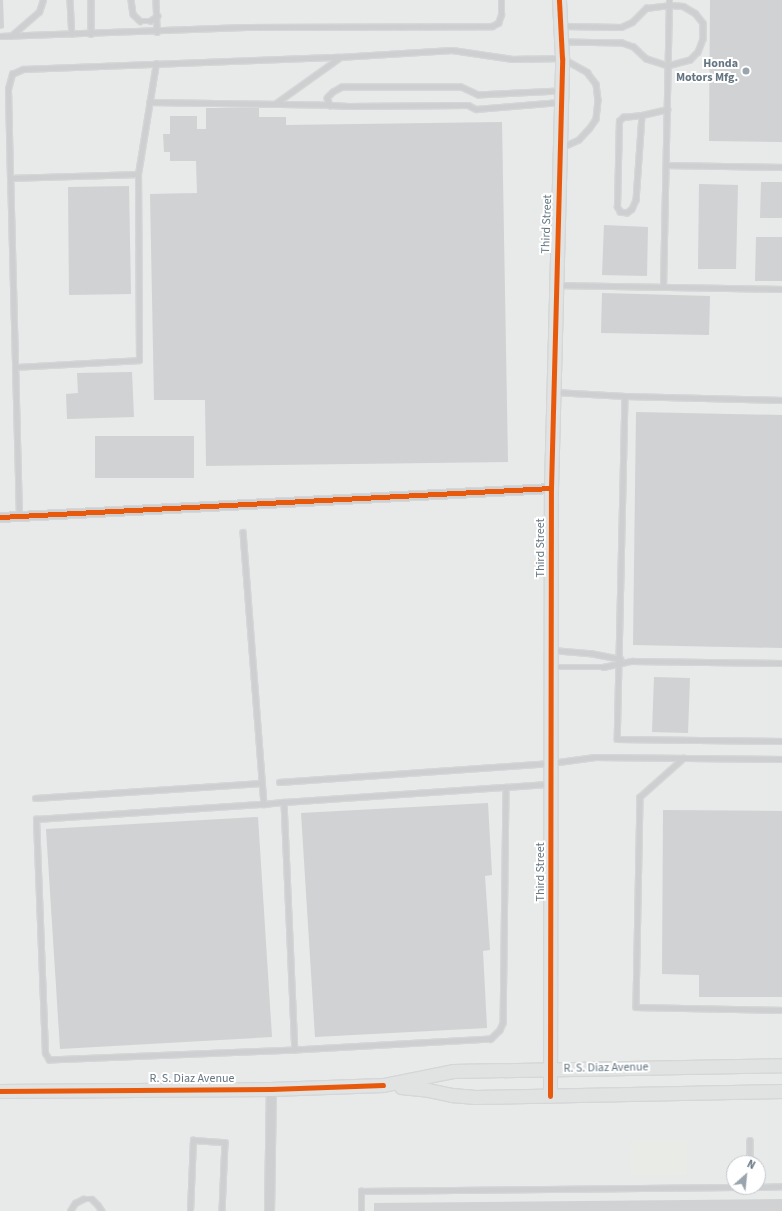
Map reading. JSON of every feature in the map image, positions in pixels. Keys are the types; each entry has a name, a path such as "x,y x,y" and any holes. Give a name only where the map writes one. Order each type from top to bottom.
{"street":[{"name":"Third Street","path":"550,1096 551,488 562,58 559,0"},
{"path":"0,517 551,488"},
{"name":"R. S. Diaz Avenue","path":"0,1091 271,1089 383,1085 429,1078 453,1071 782,1065"},
{"name":"R. S. Diaz Avenue","path":"383,1085 428,1090 452,1095 550,1096 782,1091"},
{"path":"269,1211 271,1089"}],"lane":[{"path":"11,36 39,12 43,0"},
{"path":"70,0 72,34"},
{"path":"90,0 91,34"},
{"path":"131,0 133,14 140,21 150,21 156,16"},
{"path":"156,0 157,32"},
{"path":"0,36 157,32 245,27 492,26 498,23 501,15 501,0"},
{"path":"663,287 669,2"},
{"path":"560,27 621,27 632,22 646,8 669,2 683,6 695,13 703,23 703,39 698,52 690,60 668,66 646,59 633,47 622,43 561,42"},
{"path":"19,516 8,89 12,74 23,69 339,57 452,50 512,59 562,58 587,72 596,84 598,100 596,119 590,128 579,140 559,149"},
{"path":"276,103 339,57"},
{"path":"15,367 139,360 138,174 156,63"},
{"path":"330,105 327,98 332,92 342,87 462,87 478,95 561,96"},
{"path":"150,102 276,103 348,106 468,105 476,109 561,96"},
{"path":"642,115 636,200 632,210 627,214 620,212 617,207 619,121 624,117 642,115 667,109"},
{"path":"666,164 782,166"},
{"path":"10,178 138,174"},
{"path":"556,285 782,289"},
{"path":"553,392 625,396 782,400"},
{"path":"625,396 617,739 782,740"},
{"path":"243,532 264,804"},
{"path":"551,650 590,653 619,661 782,663"},
{"path":"551,667 603,667 619,661"},
{"path":"279,782 551,763 595,757 782,759"},
{"path":"684,758 640,797 636,1007 782,1010"},
{"path":"35,798 262,783"},
{"path":"506,787 503,1023 500,1030 491,1039 295,1050 49,1060 45,1053 36,819 264,804 284,802 506,787 551,784"},
{"path":"284,802 295,1050"},
{"path":"190,1211 193,1140 225,1142 222,1211"},
{"path":"750,1140 750,1155"},
{"path":"766,1187 782,1186"},
{"path":"361,1211 361,1191 726,1187"},
{"path":"70,1211 75,1203 83,1199 92,1199 102,1211"}],"shaded area":[{"path":"0,0 782,0 782,1211 0,1211"},
{"path":"631,1140 687,1140 687,1175 631,1175"}],"building":[{"path":"0,0 3,0 4,28 0,29"},
{"name":"Honda Motors Mfg.","path":"710,0 782,0 782,142 709,141"},
{"path":"206,108 259,108 259,117 286,117 286,125 502,122 508,462 206,466 205,400 154,400 150,194 197,193 196,161 170,161 170,152 164,152 163,134 170,134 170,116 197,116 197,129 206,129"},
{"path":"761,182 782,182 782,218 760,218"},
{"path":"699,184 738,185 736,269 698,269"},
{"path":"129,186 131,294 69,295 68,187"},
{"path":"604,225 648,227 647,276 602,275"},
{"path":"756,237 782,237 782,281 755,281"},
{"path":"602,293 710,296 709,335 601,333"},
{"path":"132,372 134,417 67,419 66,394 78,393 77,373"},
{"path":"636,412 782,415 782,648 633,645"},
{"path":"95,436 194,436 194,478 95,478"},
{"path":"654,677 690,678 688,733 652,732"},
{"path":"488,803 492,875 485,876 490,950 483,951 487,1028 315,1037 301,813"},
{"path":"663,810 782,811 782,997 699,997 699,975 662,974"},
{"path":"258,817 272,1037 60,1049 46,829"},
{"path":"782,1199 782,1211 374,1211 374,1203"}],"cycle path":[{"path":"550,1096 551,488 562,58 559,0"},
{"path":"0,517 551,488"},
{"path":"0,1091 271,1089 383,1085"}],"place":[{"name":"Honda Motors Mfg.","path":"746,71"}]}
